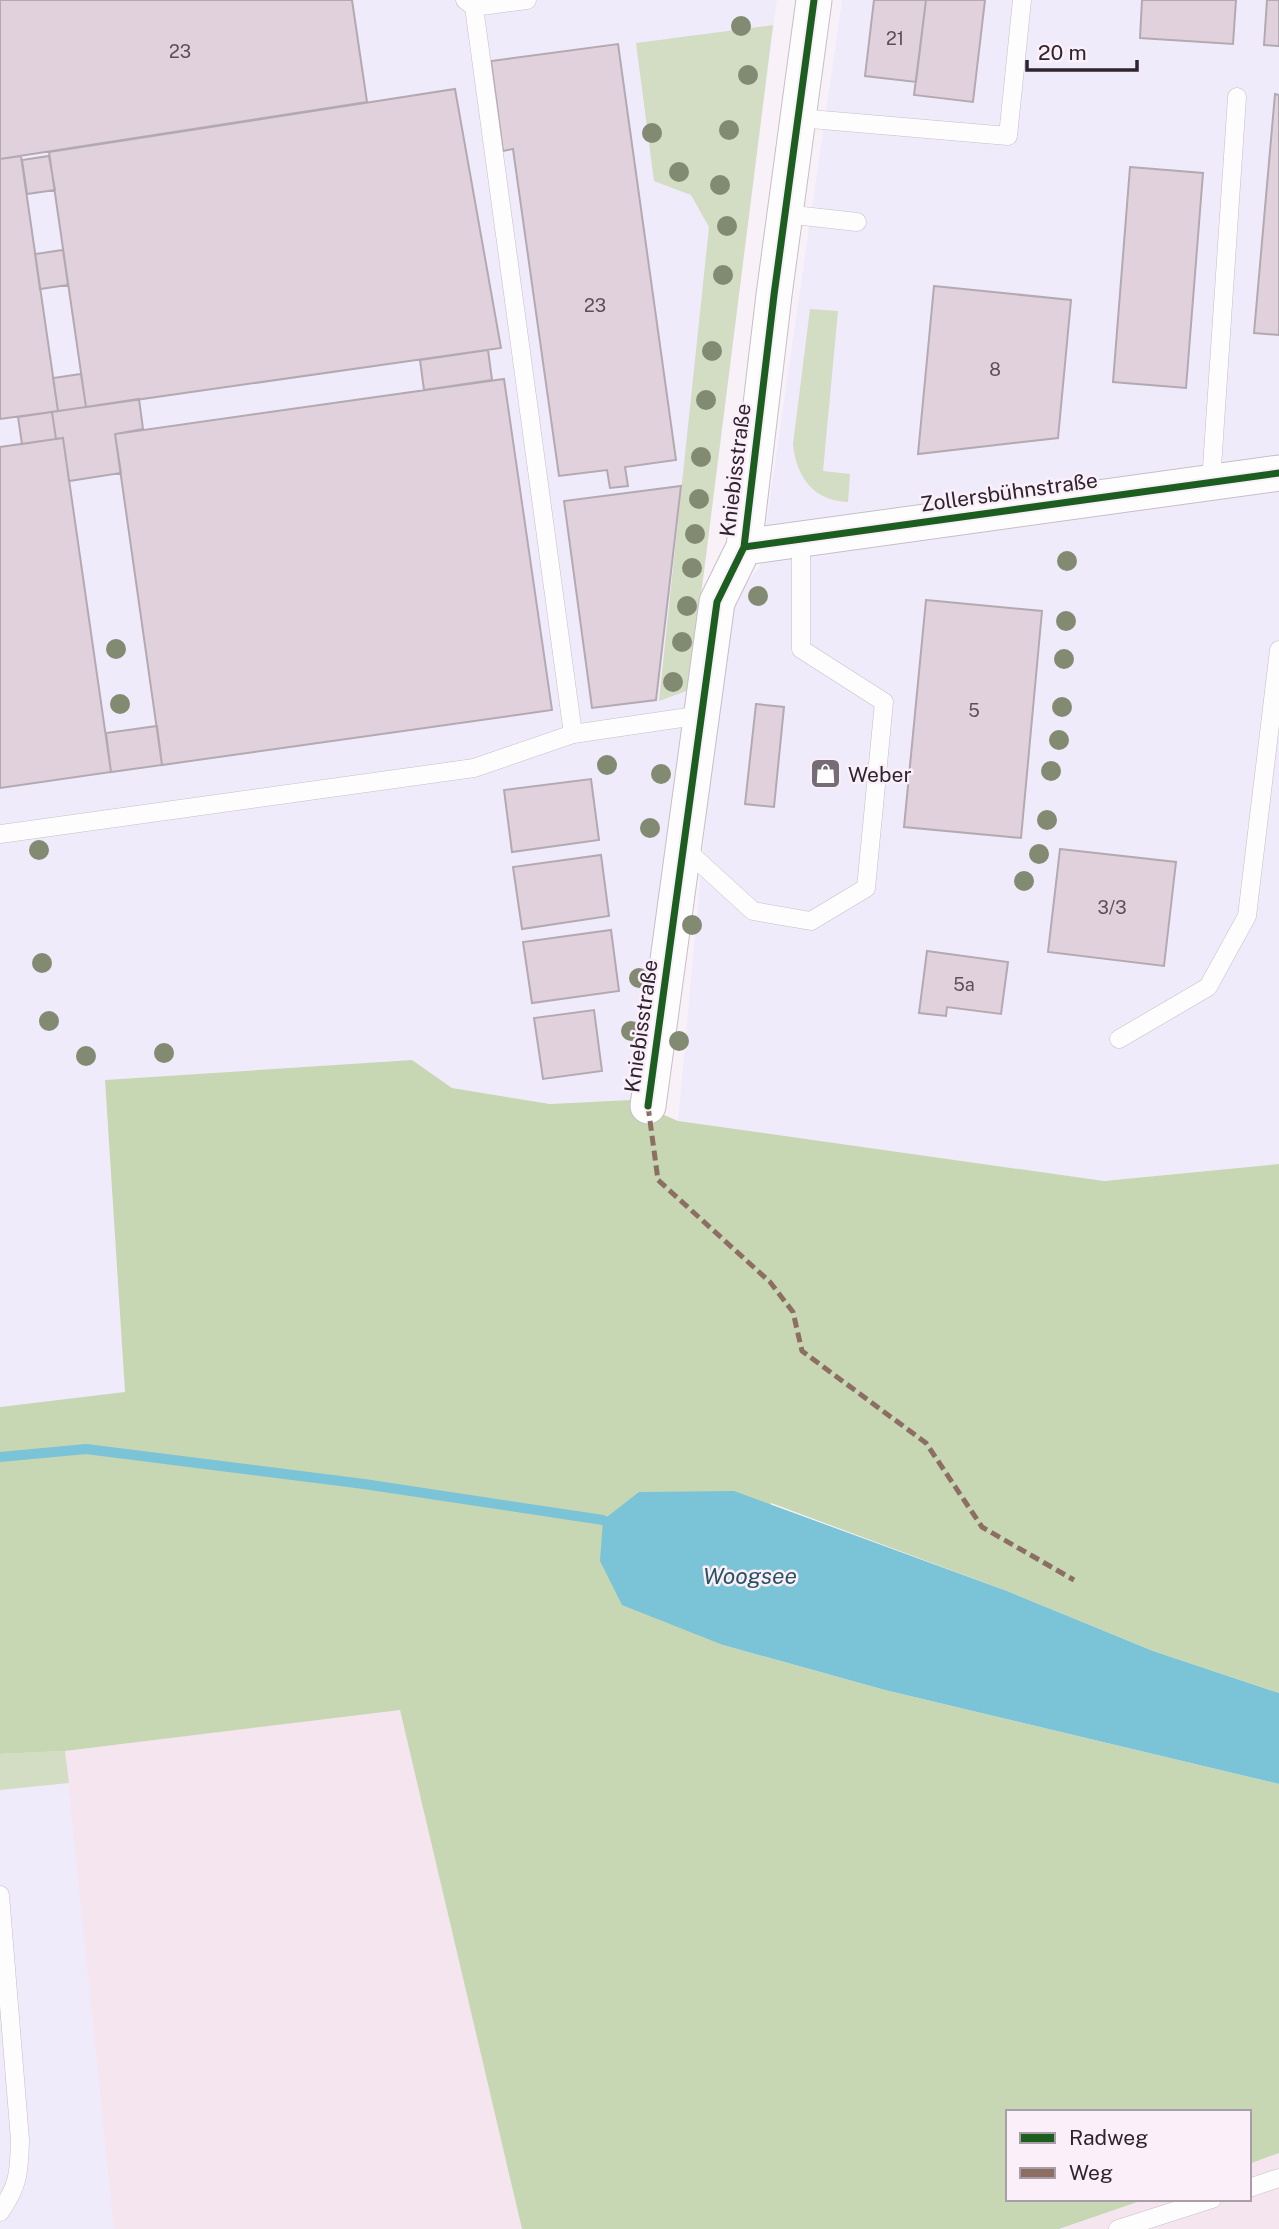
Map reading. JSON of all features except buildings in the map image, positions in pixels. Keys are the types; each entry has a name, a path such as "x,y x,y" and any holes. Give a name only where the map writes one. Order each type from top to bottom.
{"street":[{"name":"Kniebisstraße","path":"648,1106 717,602 744,547 814,0"},
{"name":"Zollersbühnstraße","path":"744,547 1279,473"}],"lane":[{"path":"527,0 470,4 573,734"},
{"path":"799,118 1008,136 1022,0"},
{"path":"1210,482 1237,97"},
{"path":"785,214 857,222"},
{"path":"684,848 753,911 811,921 866,888 884,702 801,649 802,539"},
{"path":"1119,1039 1208,987 1247,916 1279,650"},
{"path":"0,834 474,768 573,734 702,715"},
{"path":"0,1895 20,2140 19,2174 10,2197 0,2212"},
{"path":"1251,2187 1279,2178"},
{"path":"1118,2229 1206,2201"}],"shaded area":[{"path":"0,0 777,0 689,690 630,1100 550,1104 452,1088 411,1060 105,1080 125,1393 0,1407"},
{"path":"842,0 1279,0 1279,1164 1104,1181 678,1121 725,610 760,566"},
{"path":"400,1709 522,2229 109,2229 65,1751"},
{"path":"65,1751 114,2229 0,2229 0,1754"},
{"path":"1279,2153 1279,2229 1059,2229 1140,2201 1251,2201 1251,2163"}],"green space":[{"path":"773,25 689,690 659,701 709,227 691,195 654,181 636,43"},
{"path":"810,309 838,311 823,471 850,474 848,502 836,501 816,492 802,476 795,456 793,444"},
{"path":"412,1060 452,1088 550,1104 630,1100 678,1121 1104,1181 1279,1164 1279,1693 1153,1651 1007,1591 771,1503 723,1645 885,1690 1279,1784 1279,2153 1251,2163 1251,2110 1006,2110 1006,2201 1140,2201 1059,2229 522,2229 400,1710 65,1751 0,1754 0,1407 125,1392 105,1080"},
{"path":"65,1751 69,1783 0,1790 0,1754"}],"water":[{"name":"Woogsee","path":"734,1491 1007,1591 1153,1651 1279,1693 1279,1784 885,1690 723,1645 622,1605 600,1561 603,1520 639,1492"}],"waterway":[{"path":"0,1457 86,1449 364,1484 603,1520"}],"marked path":[{"path":"648,1106 658,1180 770,1282 793,1312 802,1351 926,1443 982,1527 1074,1580"}],"cycle path":[{"path":"648,1106 717,602 744,547 774,295 814,0"},
{"path":"744,547 1279,473"}],"place":[{"name":"Weber","path":"825,774"}]}
